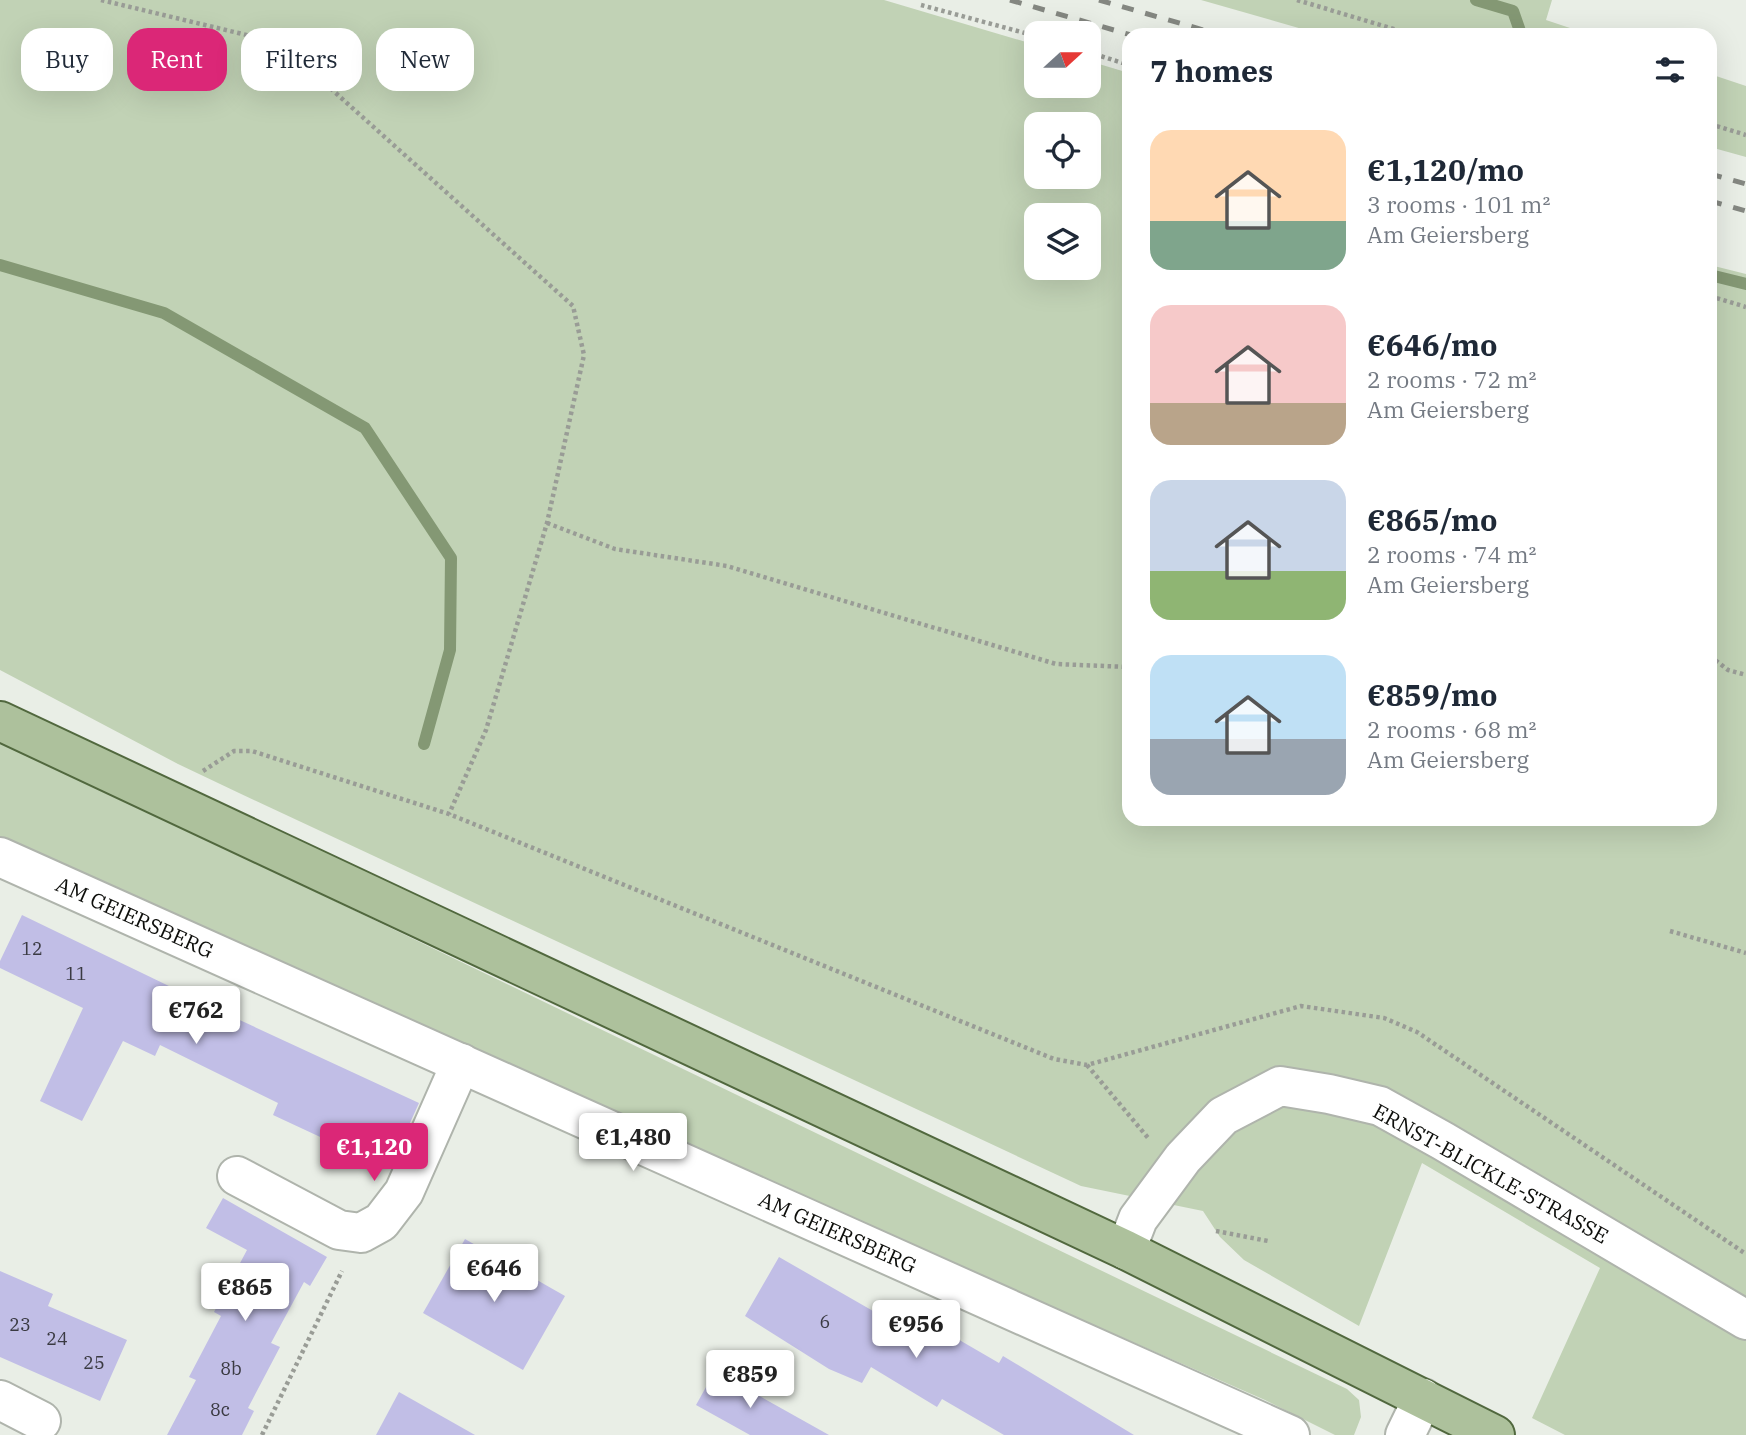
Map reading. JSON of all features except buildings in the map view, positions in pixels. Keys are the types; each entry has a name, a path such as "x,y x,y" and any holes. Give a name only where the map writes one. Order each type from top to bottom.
{"main road":[{"path":"0,721 1126,1250 1495,1435"}],"street":[{"name":"AM GEIERSBERG","path":"0,857 1290,1435"},
{"path":"237,1176 339,1230 361,1233 381,1222 404,1192 461,1063"},
{"name":"ERNST-BLICKLE-STRASSE","path":"1126,1250 1138,1219 1183,1158 1223,1116 1280,1086 1380,1106 1746,1320"},
{"path":"1405,1435 1423,1398"},
{"path":"0,1400 41,1421"}],"path":[{"path":"101,0 280,43 573,306 584,355 547,523 486,730 449,814"},
{"path":"1297,0 1391,28"},
{"path":"921,5 1024,33"},
{"path":"1101,56 1122,63"},
{"path":"1717,126 1746,135"},
{"path":"1717,298 1746,307"},
{"path":"547,523 615,549 727,566 1056,664 1122,667"},
{"path":"1717,661 1728,670 1746,676"},
{"path":"179,806 190,781 216,761 234,751 252,751 449,814 1055,1059 1087,1065 1301,1006 1384,1018 1417,1032 1746,1254"},
{"path":"1670,931 1746,953"},
{"path":"1087,1065 1150,1141"},
{"path":"1216,1231 1268,1241"},
{"path":"262,1435 361,1233"}],"green space":[{"path":"0,0 884,0 1024,41 1024,98 1101,98 1101,65 1122,71 1122,826 1717,826 1717,267 1746,274 1746,1435 1565,1435 1532,1418 1600,1268 1422,1163 1359,1326 1244,1260 1220,1237 1203,1211 1081,1186 178,764 0,670"},
{"path":"1201,0 1552,0 1546,20 1570,28 1299,28"},
{"path":"1717,76 1746,86 1746,157 1717,149"},
{"path":"0,735 175,824 1347,1389 1359,1400 1361,1417 1354,1435 1335,1435 1265,1400 0,846"}],"waterway":[{"path":"1476,0 1513,11 1519,28"},
{"path":"0,265 164,313 365,428 451,558 450,650 424,744"},
{"path":"1717,277 1746,284"}],"railway":[{"path":"1010,0 1122,32"},
{"path":"1099,0 1197,28"},
{"path":"1717,176 1746,184"},
{"path":"1717,203 1746,211"}]}
